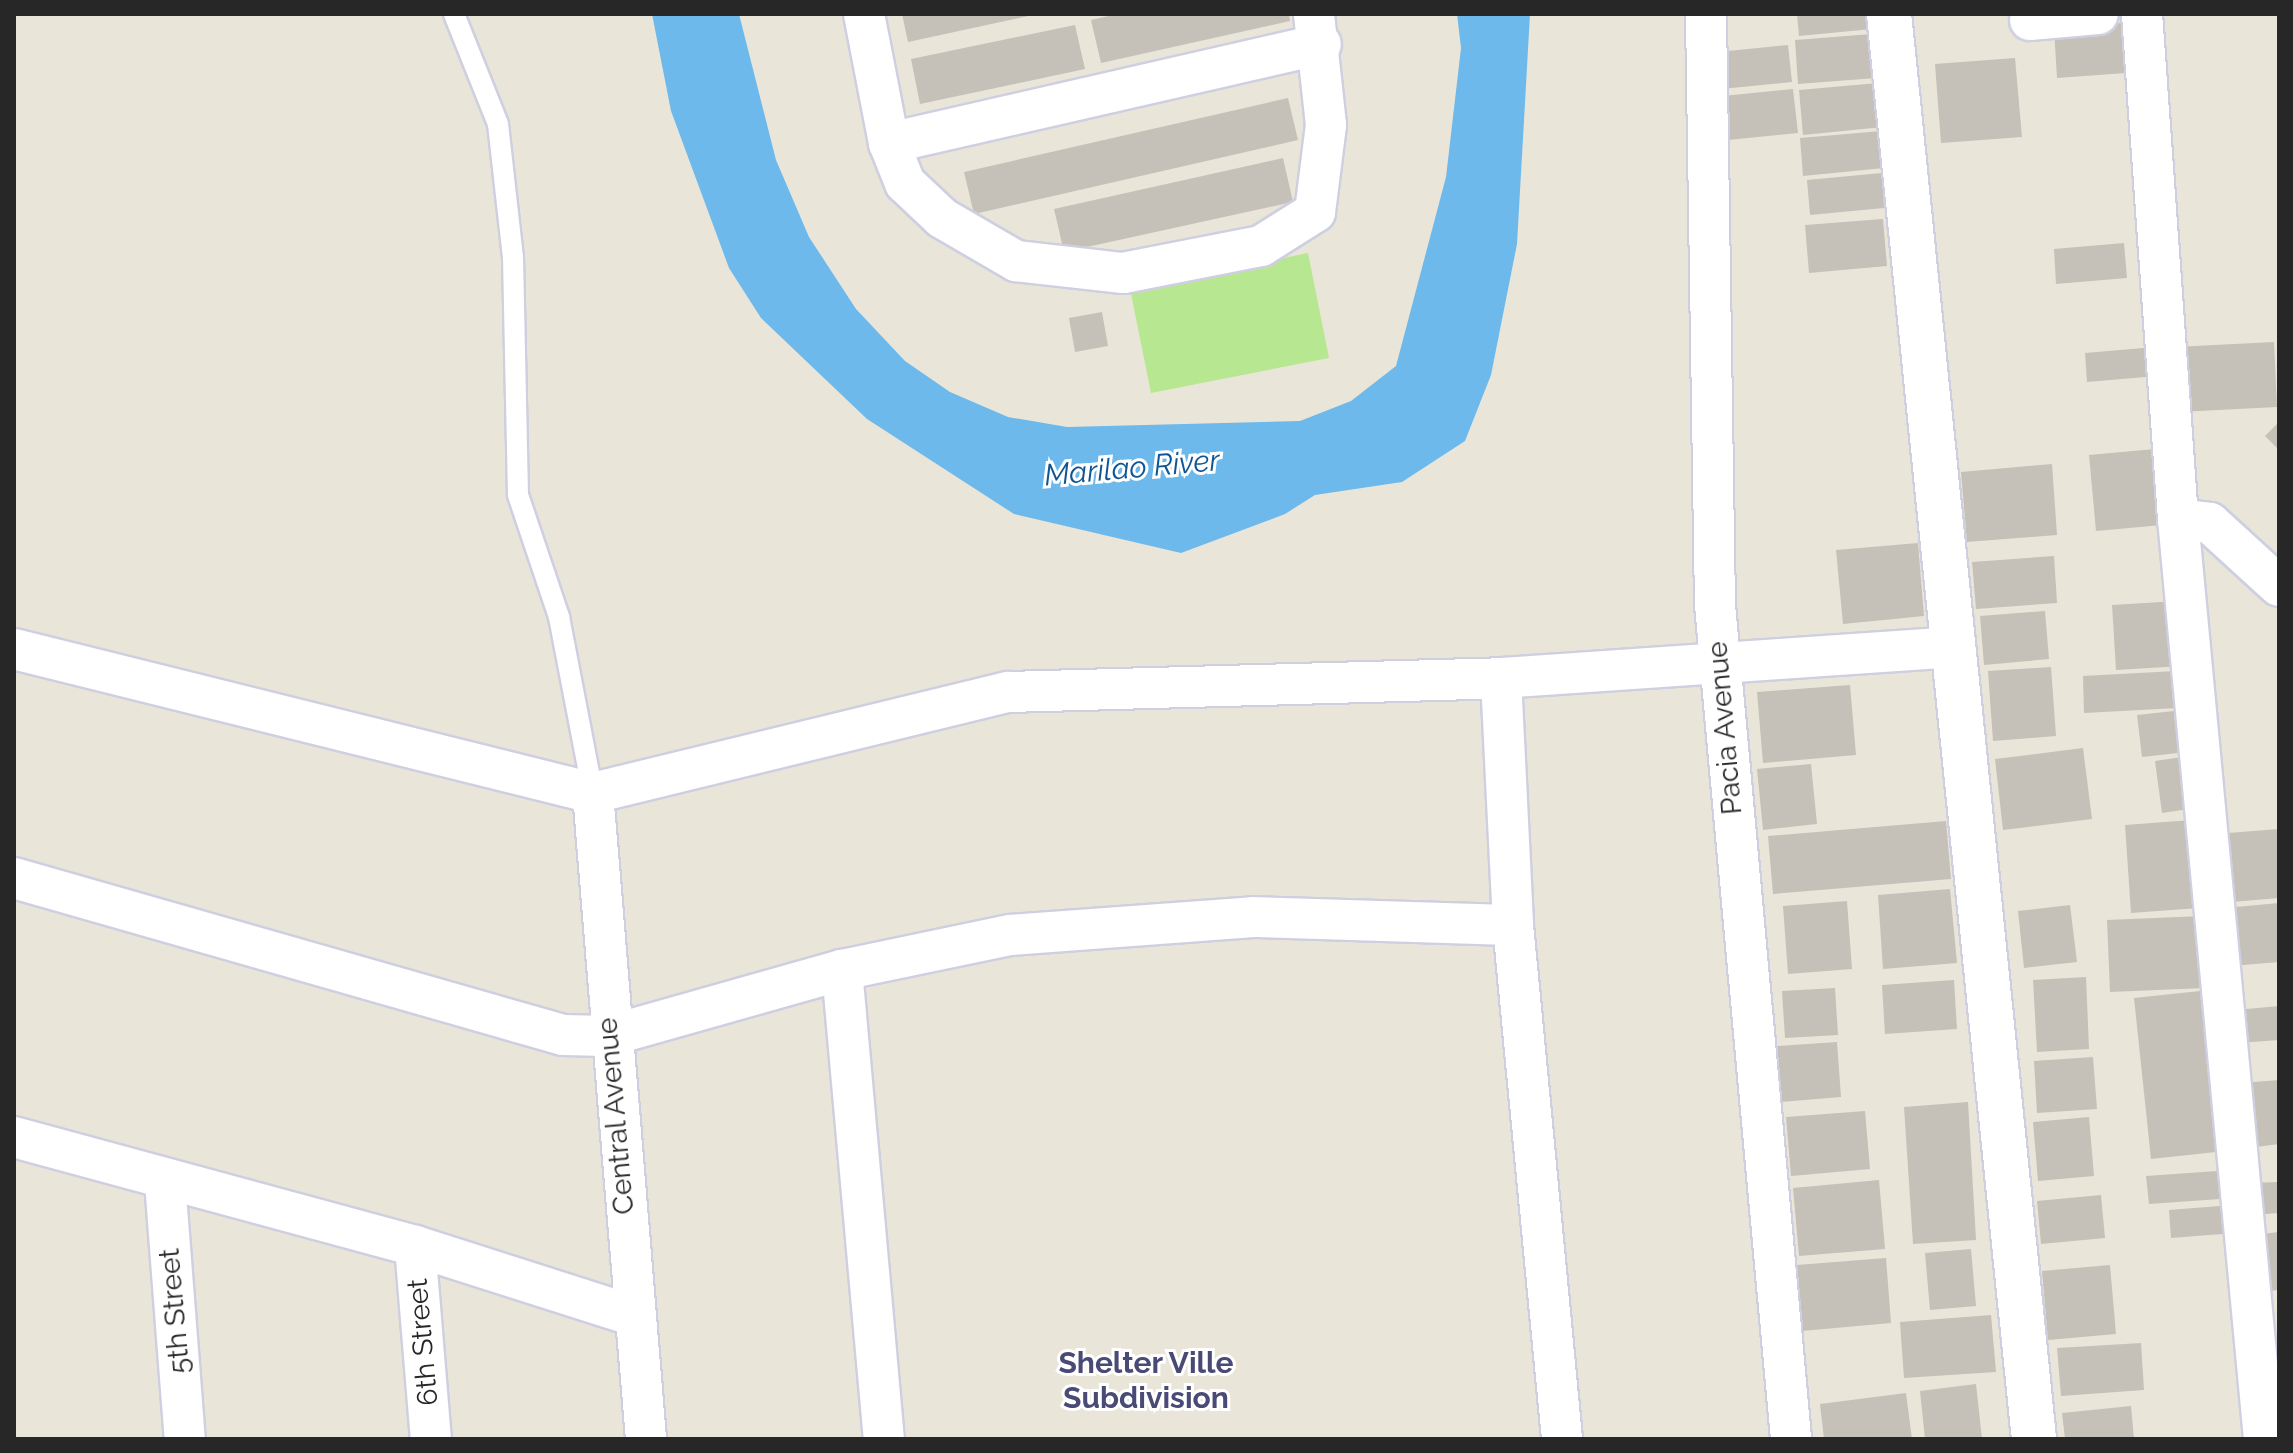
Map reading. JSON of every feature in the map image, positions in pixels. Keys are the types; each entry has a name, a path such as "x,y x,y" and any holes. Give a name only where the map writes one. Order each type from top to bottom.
{"street":[{"path":"864,14 889,143 905,183 942,218 1016,261 1123,273 1261,246 1315,212 1326,125 1317,29 889,143"},
{"name":"Pacia Avenue","path":"1706,14 1719,667 1791,1439"},
{"path":"1889,14 2034,1439"},
{"path":"2030,20 2098,14"},
{"path":"2142,14 2178,519 2267,1366 2264,1439"},
{"path":"2178,519 2210,523 2279,586"},
{"path":"14,649 593,793 1008,692 1501,678 1719,667 1954,647"},
{"path":"1501,678 1513,925 1562,1439"},
{"name":"Central Avenue","path":"593,793 608,1036 646,1439"},
{"path":"14,878 563,1035 608,1036 842,970 1010,935 1253,917 1513,925"},
{"path":"842,970 884,1439"},
{"path":"14,1137 165,1182 415,1246 635,1316"},
{"name":"5th Street","path":"165,1182 185,1439"},
{"name":"6th Street","path":"415,1246 431,1439"}],"lane":[{"path":"454,14 498,124 513,257 518,495 559,617 593,793"}],"green space":[{"path":"1308,253 1329,358 1151,393 1130,289"}],"water":[{"name":"Marilao River","path":"652,14 739,14 776,160 809,237 856,309 905,361 950,392 1008,417 1067,427 1300,421 1351,401 1396,366 1446,177 1461,48 1457,14 1530,14 1517,244 1491,375 1465,441 1402,482 1315,495 1285,514 1181,553 1014,514 867,419 761,318 729,268 671,111"}],"building":[{"path":"902,14 1033,14 1033,15 908,42"},
{"path":"1118,14 1289,14 1290,21 1101,63 1091,20"},
{"path":"1797,14 1871,14 1872,29 1799,36"},
{"path":"2122,23 2126,73 2057,78 2054,28"},
{"path":"1075,25 1085,69 920,104 911,59"},
{"path":"1872,34 1876,78 1798,84 1795,40"},
{"path":"1788,45 1792,82 1721,89 1718,52"},
{"path":"2015,58 2022,137 1941,143 1935,64"},
{"path":"1878,83 1883,127 1803,135 1799,90"},
{"path":"1793,89 1798,133 1728,140 1723,96"},
{"path":"1288,98 1298,140 974,214 964,172"},
{"path":"1881,131 1884,168 1803,176 1800,138"},
{"path":"1283,158 1293,202 1064,252 1054,209"},
{"path":"1882,173 1884,208 1810,215 1807,180"},
{"path":"1883,219 1887,266 1809,273 1805,225"},
{"path":"2124,243 2127,278 2056,284 2054,249"},
{"path":"1102,312 1108,346 1075,352 1069,318"},
{"path":"2274,342 2277,407 2179,412 2175,347"},
{"path":"2155,347 2157,376 2087,382 2085,353"},
{"path":"2279,422 2279,450 2265,436"},
{"path":"2166,448 2173,524 2096,531 2089,455"},
{"path":"2052,464 2057,535 1967,542 1961,472"},
{"path":"1918,543 1924,616 1843,624 1836,550"},
{"path":"2054,556 2057,603 1976,609 1972,562"},
{"path":"2178,601 2183,666 2116,670 2112,605"},
{"path":"2045,611 2049,659 1984,665 1980,616"},
{"path":"2051,667 2056,736 1993,741 1988,671"},
{"path":"2176,671 2178,708 2084,713 2083,676"},
{"path":"1850,685 1856,755 1763,763 1757,692"},
{"path":"2183,710 2187,752 2142,757 2137,715"},
{"path":"2083,748 2092,819 2003,830 1995,759"},
{"path":"2189,756 2196,808 2162,813 2155,761"},
{"path":"1811,764 1817,824 1763,830 1757,769"},
{"path":"2192,820 2199,908 2131,913 2125,825"},
{"path":"1946,821 1951,879 1773,894 1768,836"},
{"path":"2279,829 2279,898 2220,903 2215,834"},
{"path":"1950,889 1957,963 1883,969 1878,895"},
{"path":"1847,901 1852,969 1788,974 1783,906"},
{"path":"2279,903 2279,962 2231,966 2225,908"},
{"path":"2070,905 2077,962 2024,968 2018,911"},
{"path":"2202,916 2205,988 2110,992 2107,920"},
{"path":"2086,977 2089,1049 2037,1052 2033,980"},
{"path":"1954,980 1957,1029 1885,1034 1882,985"},
{"path":"1835,988 1838,1035 1785,1038 1782,991"},
{"path":"2200,991 2216,1152 2151,1159 2134,998"},
{"path":"2279,1006 2279,1040 2239,1043 2236,1010"},
{"path":"1837,1042 1841,1097 1781,1102 1777,1046"},
{"path":"2093,1057 2097,1109 2037,1113 2034,1061"},
{"path":"2279,1080 2279,1144 2248,1148 2241,1083"},
{"path":"1968,1102 1976,1240 1913,1244 1904,1107"},
{"path":"1865,1111 1870,1169 1791,1176 1786,1117"},
{"path":"2089,1117 2094,1176 2038,1181 2033,1122"},
{"path":"2217,1171 2220,1199 2149,1204 2146,1176"},
{"path":"1879,1180 1885,1249 1799,1256 1793,1188"},
{"path":"2279,1182 2279,1213 2252,1215 2250,1183"},
{"path":"2101,1195 2105,1238 2041,1244 2037,1201"},
{"path":"2232,1205 2235,1233 2171,1238 2169,1210"},
{"path":"2279,1232 2279,1290 2258,1292 2252,1235"},
{"path":"1971,1249 1976,1306 1930,1310 1925,1253"},
{"path":"1886,1258 1891,1323 1802,1331 1797,1265"},
{"path":"2110,1265 2116,1334 2048,1340 2042,1271"},
{"path":"1991,1315 1996,1372 1904,1378 1900,1322"},
{"path":"2141,1343 2144,1390 2061,1396 2057,1348"},
{"path":"1976,1384 1982,1439 1925,1439 1920,1391"},
{"path":"1906,1393 1912,1439 1824,1439 1820,1404"},
{"path":"2131,1406 2134,1439 2065,1439 2062,1413"}],"district":[{"name":"Shelter Ville Subdivision","path":"1146,1380"}]}
